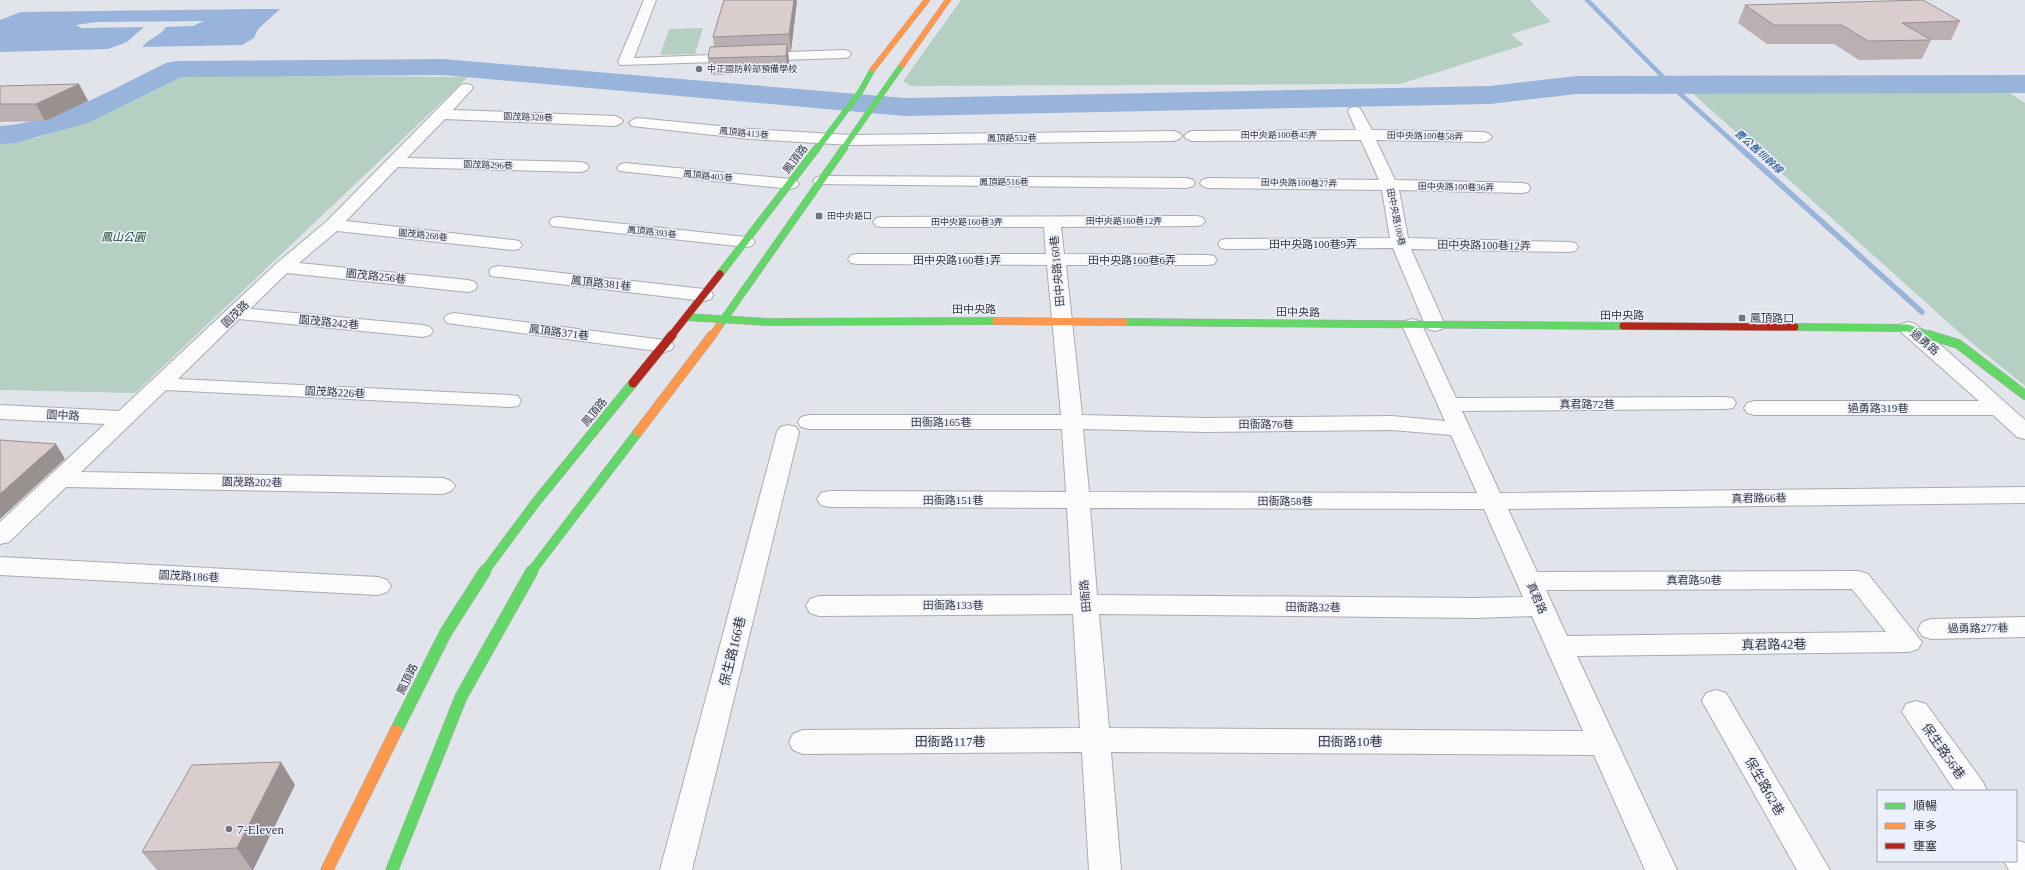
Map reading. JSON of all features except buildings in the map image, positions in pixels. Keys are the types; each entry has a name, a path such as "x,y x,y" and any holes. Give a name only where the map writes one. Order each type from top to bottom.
{"main road":[{"name":"鳳頂路","path":"327,870 434,651 480,577 533,507 664,346 791,184 860,92 876,64 927,0"},
{"path":"392,870 461,697 534,567 723,320 948,0"},
{"name":"田中央路","path":"687,317 767,322 1061,322 1908,328"},
{"name":"過勇路","path":"1908,328 1958,344 2025,395"}],"street":[{"path":"650,0 625,62 844,54"},
{"name":"園茂路","path":"1,534 284,267 333,226 466,88"},
{"name":"田中央路100巷","path":"1354,111 1390,186 1400,243 1423,325"},
{"name":"園茂路328巷","path":"441,114 615,121"},
{"name":"鳳頂路413巷","path":"637,123 750,134 851,140"},
{"name":"田中央路100巷45弄","path":"1192,136 1366,135"},
{"name":"田中央路100巷58弄","path":"1366,135 1484,137"},
{"name":"鳳頂路532巷","path":"851,140 1174,136"},
{"name":"園茂路296巷","path":"395,162 581,167"},
{"name":"鳳頂路403巷","path":"625,168 791,184"},
{"name":"鳳頂路516巷","path":"821,181 1187,182"},
{"name":"田中央路100巷27弄","path":"1208,183 1319,183 1390,186"},
{"name":"田中央路100巷36弄","path":"1390,186 1522,188"},
{"name":"田中央路160巷12弄","path":"1052,221 1196,221"},
{"name":"田中央路160巷3弄","path":"882,222 1052,221"},
{"name":"田中央路160巷","path":"1052,221 1061,322"},
{"name":"鳳頂路393巷","path":"558,222 746,242"},
{"name":"園茂路268巷","path":"333,226 513,245"},
{"name":"田中央路100巷9弄","path":"1227,244 1400,243"},
{"name":"田中央路100巷12弄","path":"1400,243 1569,247"},
{"name":"田中央路160巷1弄","path":"857,259 1056,260"},
{"name":"田中央路160巷6弄","path":"1056,260 1208,260"},
{"name":"園茂路256巷","path":"284,267 468,286"},
{"name":"鳳頂路381巷","path":"498,272 704,295"},
{"name":"園茂路242巷","path":"235,313 423,331"},
{"name":"鳳頂路371巷","path":"454,319 664,346"},
{"name":"田衙路","path":"1061,322 1072,422 1105,870"},
{"name":"真君路","path":"1423,325 1448,405 1661,870"},
{"name":"過勇路","path":"1908,328 2000,408 2025,432"},
{"name":"園茂路226巷","path":"161,384 510,401"},
{"name":"真君路72巷","path":"1448,405 1725,403"},
{"name":"過勇路319巷","path":"1755,408 2000,408"},
{"name":"園中路","path":"0,412 125,418"},
{"name":"田衙路165巷","path":"798,427 1072,422"},
{"name":"田衙路76巷","path":"1072,422 1205,425 1392,423 1459,429"},
{"name":"保生路166巷","path":"676,870 798,427"},
{"name":"園茂路202巷","path":"61,479 444,486"},
{"name":"真君路66巷","path":"1492,501 2025,495"},
{"name":"田衙路151巷","path":"829,499 1077,500"},
{"name":"田衙路58巷","path":"1077,500 1492,501"},
{"name":"園茂路186巷","path":"0,566 378,586"},
{"name":"真君路50巷","path":"1529,581 1860,580"},
{"name":"真君路42巷","path":"1559,646 1909,642 1860,580"},
{"name":"田衙路133巷","path":"819,606 1086,604"},
{"name":"田衙路32巷","path":"1086,604 1476,608 1540,606"},
{"name":"過勇路277巷","path":"1931,629 2025,627"},
{"name":"保生路62巷","path":"1716,701 1814,870"},
{"name":"保生路56巷","path":"1916,712 1971,790"},
{"name":"田衙路117巷","path":"803,742 1096,740"},
{"name":"田衙路10巷","path":"1096,740 1603,743"},
{"path":"2017,855 2025,867"}],"green space":[{"path":"961,0 1530,0 1551,22 1511,34 1524,45 1400,84 910,86 903,81"},
{"path":"703,28 695,54 660,55 669,29"},
{"name":"鳳山公園","path":"175,75 468,77 135,393 0,390 0,141 37,138 99,117"},
{"path":"2002,88 2025,103 2025,386 1961,334 1691,92"}],"water":[{"path":"280,9 258,29 254,38 242,45 142,47 148,41 161,33 166,27 193,26 204,21 97,22 76,25 81,28 144,27 127,42 108,49 0,52 0,20 21,12"}],"waterway":[{"name":"曹公舊圳幹線","path":"1587,0 1676,90 1741,149"},
{"path":"0,135 15,134 77,117 176,69 443,67 905,107 1490,95 1577,85 2025,84"},
{"name":"曹公舊圳幹線","path":"1740,148 1922,312"}],"traffic: fast":[{"path":"719,326 902,65"},
{"path":"720,274 860,92 873,69"},
{"path":"687,317 767,322 996,321"},
{"path":"1124,322 1623,326"},
{"path":"1795,327 1908,328 1958,344 2025,395"},
{"path":"396,731 446,632 481,576 536,502 633,383"},
{"path":"392,870 461,697 534,567 638,432"}],"traffic: slow":[{"path":"873,69 927,0"},
{"path":"902,65 948,0"},
{"path":"996,321 1124,322"},
{"path":"638,432 719,326"},
{"path":"327,870 396,731"}],"traffic: jam":[{"path":"633,383 720,274"},
{"path":"1623,326 1795,327"}],"place":[{"name":"中正國防幹部預備學校","path":"699,69"},
{"name":"田中央路口","path":"819,216"},
{"name":"鳳頂路口","path":"1742,318"},
{"name":"7-Eleven","path":"229,829"}]}
